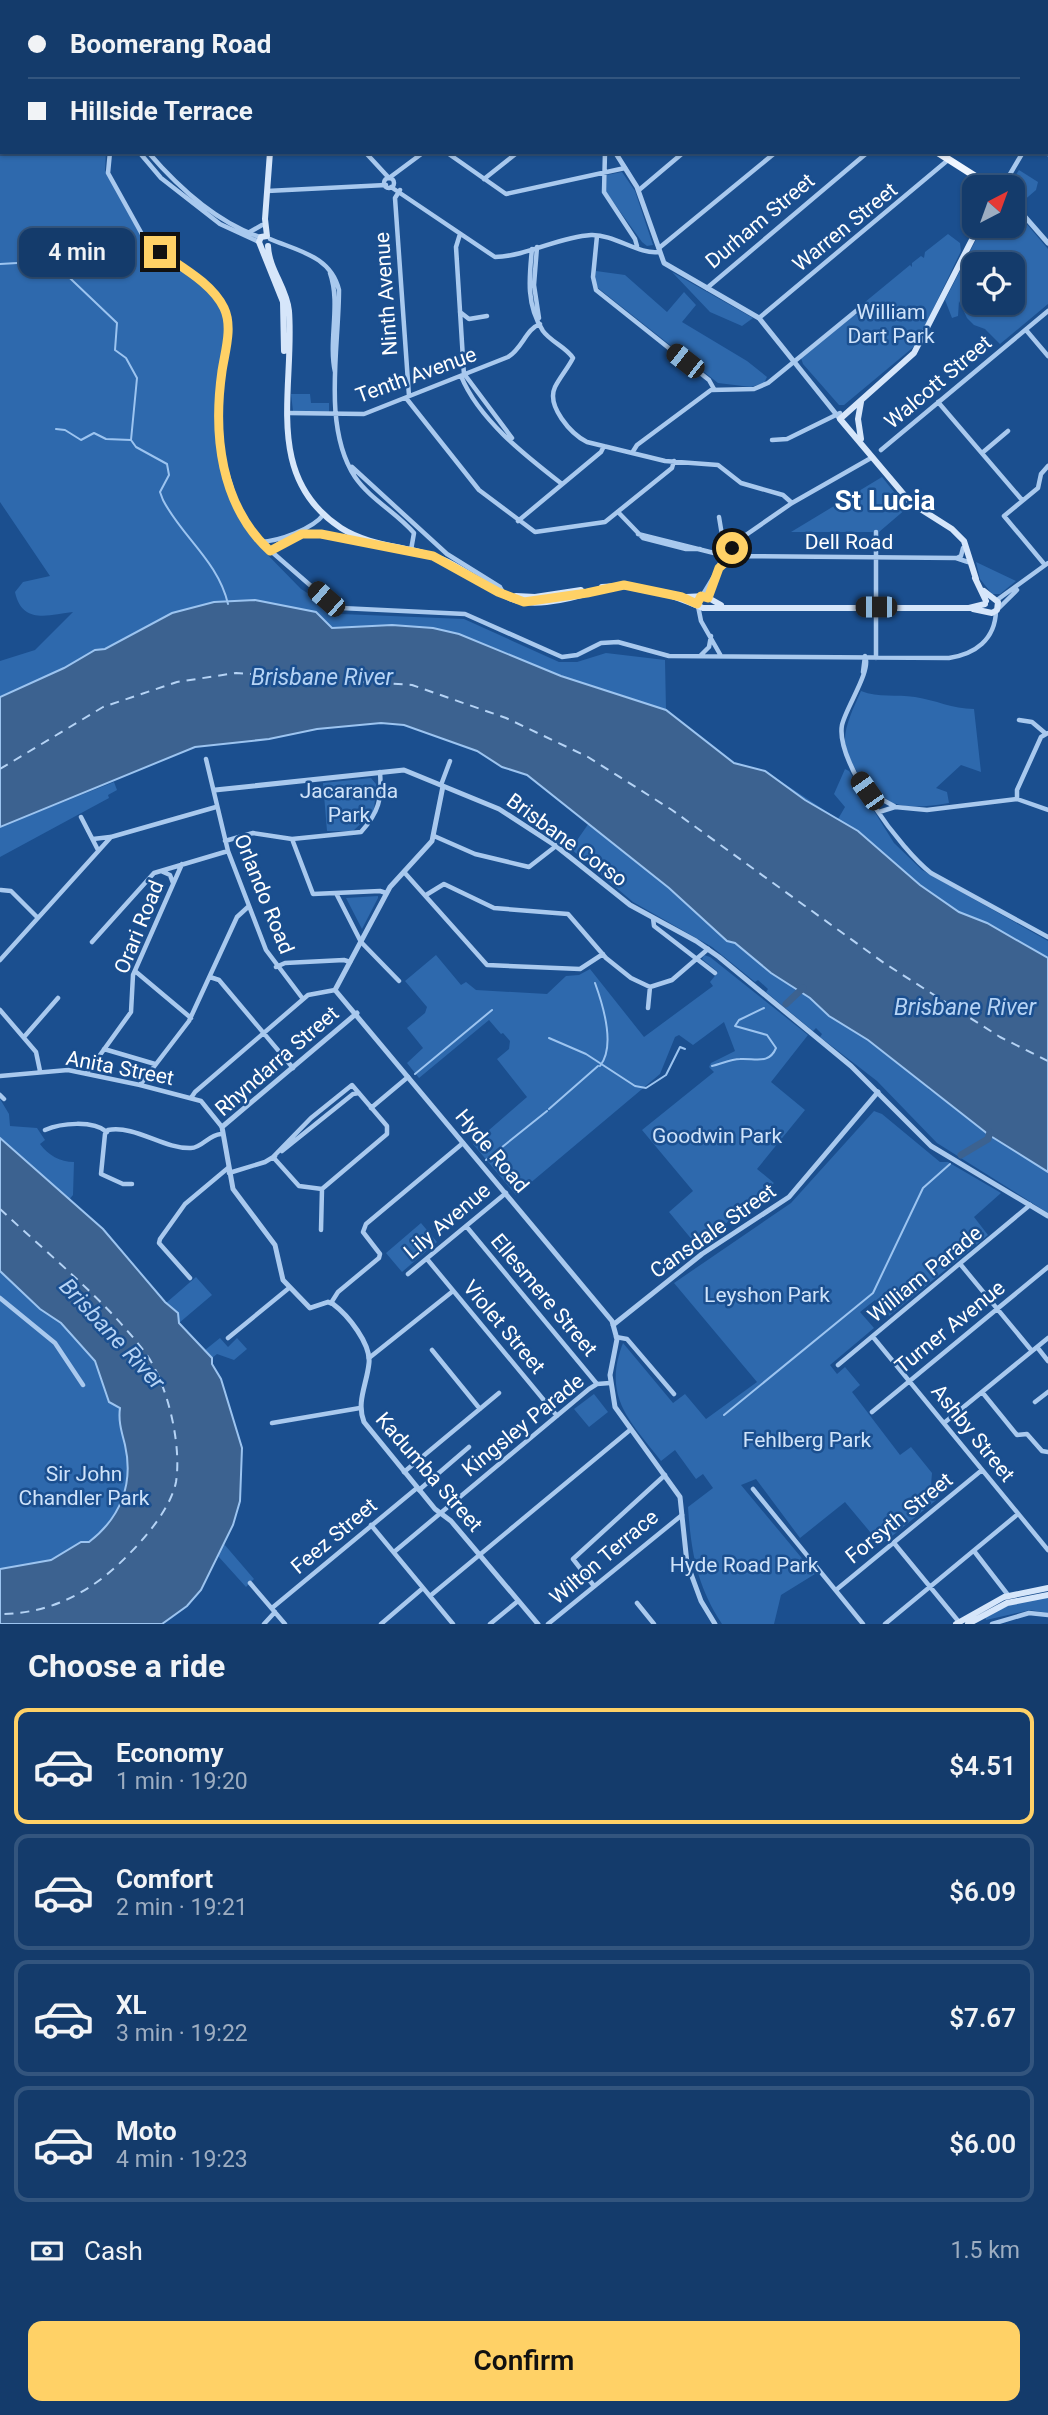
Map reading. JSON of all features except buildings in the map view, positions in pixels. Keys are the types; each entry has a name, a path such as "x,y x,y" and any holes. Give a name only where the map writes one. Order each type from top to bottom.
{"main road":[{"path":"270,154 263,222 264,241 288,305 285,413 293,463 308,493 324,513 344,529 376,543 447,561 503,594 535,597 631,585 722,606 991,606 968,562 960,537"},
{"path":"940,154 973,175"},
{"path":"840,416 905,363 917,348 973,238"},
{"path":"862,400 858,419 862,439"},
{"path":"840,416 862,439 900,490"},
{"path":"840,416 871,458 911,503 960,537 966,545 976,579"},
{"path":"958,1623 1008,1595 1048,1588"},
{"path":"968,1624 1007,1603 1048,1595"}],"street":[{"path":"110,154 108,173 143,236 212,291 226,313 227,336 219,401 220,454 241,513 270,551 330,602 349,610 465,614 562,657 577,655 601,643 618,642 659,655 905,658 967,654 984,643 993,622 991,606 1046,564 1004,516 1038,488 1041,474 1048,466"},
{"path":"141,154 161,178 220,224 312,255 337,278 336,414 339,441 359,481 413,532 415,539 411,550"},
{"path":"150,154 169,177 225,221 264,241"},
{"path":"367,154 390,182 495,257 597,236 650,252 658,250 774,154"},
{"path":"267,191 390,182 421,154"},
{"path":"449,154 506,194 625,168"},
{"path":"484,179 515,154"},
{"path":"605,154 604,192 637,246"},
{"path":"616,154 639,190 658,250 667,265 759,318 840,416 787,439 772,440"},
{"path":"639,190 682,154"},
{"name":"Durham Street","path":"707,289 866,154"},
{"path":"1010,175 1022,154"},
{"name":"Warren Street","path":"759,318 948,159"},
{"name":"Ninth Avenue","path":"400,190 395,199 408,397"},
{"path":"1026,218 1048,243"},
{"path":"247,233 263,222"},
{"path":"460,234 456,247 463,375 513,441 562,484"},
{"path":"597,236 593,276 596,290 709,380 714,389"},
{"path":"535,248 528,289 545,333 572,357 553,391 560,417 582,440 674,461 718,465 738,482 783,495 792,503"},
{"path":"632,453 637,445 714,389 759,388 856,311"},
{"name":"Walcott Street","path":"881,450 1048,311"},
{"path":"460,312 469,320"},
{"path":"461,328 469,320 487,316"},
{"name":"Tenth Avenue","path":"285,413 362,415 513,355 540,321"},
{"path":"1026,330 1048,356"},
{"path":"408,397 478,489 531,530 540,532 603,522 672,468 674,461"},
{"path":"938,402 1022,500"},
{"path":"982,453 1009,431"},
{"path":"518,521 602,452 604,446"},
{"path":"722,656 705,624 703,602 728,551 792,503 871,458"},
{"path":"349,464 447,554 501,588 503,594"},
{"name":"Dell Road","path":"618,512 635,532 652,541 686,549 728,551 742,557 956,558 968,562"},
{"path":"262,543 314,523 324,513"},
{"path":"719,517 728,551"},
{"path":"876,532 876,658"},
{"path":"270,551 278,544 307,533 376,543"},
{"path":"956,558 961,556 963,548"},
{"path":"701,656 709,647 711,636"},
{"path":"865,658 863,673 842,732 848,762 896,839 923,868 1048,937"},
{"path":"1017,799 1018,788 1046,733 1032,722 1019,720"},
{"name":"Orlando Road","path":"206,759 225,841 249,906 276,967 303,999"},
{"path":"191,1098 195,1091 303,999 310,994 335,990 386,893 434,836 442,785 450,761"},
{"name":"Brisbane Corso","path":"215,790 404,770 499,809 556,846 630,905 708,949 878,1092 931,1146 1048,1216"},
{"path":"225,841 253,833 292,839 361,832 379,811 382,793 379,771"},
{"path":"867,791 895,807"},
{"path":"879,811 895,807 927,810 1017,799 1048,810"},
{"path":"93,839 111,837 216,807"},
{"path":"80,817 99,850"},
{"path":"434,836 474,854 529,867 556,846"},
{"path":"0,960 111,837"},
{"path":"292,839 310,890 317,895 380,891 386,893"},
{"path":"92,942 154,873 228,851"},
{"name":"Orari Road","path":"87,1073 131,1012 135,971 182,864"},
{"path":"160,871 170,875 173,884"},
{"path":"404,872 487,965 580,970 603,954"},
{"path":"426,895 444,884 494,908 568,914 603,954 631,978 649,987 672,980 708,949"},
{"path":"1,890 11,891 38,918"},
{"path":"337,894 361,942 399,981"},
{"path":"140,1085 191,1018 237,917 249,906"},
{"name":"Brisbane Corso","path":"653,918 654,926 715,973"},
{"path":"276,967 285,963 350,962"},
{"path":"135,971 191,1018"},
{"path":"210,977 219,980 293,1068"},
{"path":"648,1008 649,987"},
{"name":"Hyde Road","path":"335,990 357,1013 613,1325 617,1345 611,1364 610,1383 615,1406 680,1497 687,1563 701,1603 715,1624"},
{"path":"23,1038 58,998"},
{"path":"0,1010 36,1052 40,1071"},
{"name":"Rhyndarra Street","path":"221,1134 222,1127 357,1013"},
{"path":"104,1049 155,1064"},
{"name":"Anita Street","path":"0,1076 68,1070 140,1085 201,1101 222,1127"},
{"path":"372,1108 409,1076"},
{"path":"190,1278 159,1243 159,1239 185,1204 228,1170 273,1157 311,1118 350,1086 356,1087 387,1126 387,1134 322,1189 299,1186 273,1157"},
{"name":"Cansdale Street","path":"613,1325 702,1254 789,1197 878,1092"},
{"path":"45,1130 55,1126 99,1125 107,1132"},
{"path":"132,1184 123,1184 101,1174 107,1132 112,1128 189,1148 197,1147 209,1136 221,1134 233,1189 275,1245 281,1277 307,1307 331,1303 338,1292 379,1258 380,1254 363,1231 366,1224 464,1142"},
{"path":"321,1230 322,1189"},
{"name":"Lily Avenue","path":"408,1274 506,1193"},
{"name":"William Parade","path":"838,1365 1030,1205"},
{"name":"Ellesmere Street","path":"466,1226 597,1384"},
{"name":"Violet Street","path":"427,1259 557,1416"},
{"path":"961,1265 998,1309 1048,1361"},
{"name":"Turner Avenue","path":"872,1412 1048,1267"},
{"path":"228,1338 289,1288"},
{"path":"331,1303 358,1333 369,1358 453,1291"},
{"path":"0,1298 55,1343 83,1385"},
{"path":"616,1336 627,1339 674,1395"},
{"name":"Ashby Street","path":"873,1337 1048,1550"},
{"path":"944,1423 1048,1338"},
{"path":"432,1350 480,1409"},
{"name":"Kadumba Street","path":"369,1358 360,1408 363,1422 418,1489 451,1521 538,1624"},
{"name":"Kingsley Parade","path":"394,1552 597,1384 610,1383"},
{"path":"982,1392 1017,1435 1027,1434 1045,1451"},
{"path":"1035,1402 1048,1392"},
{"path":"404,1472 499,1393"},
{"path":"272,1423 360,1408"},
{"path":"430,1596 630,1430"},
{"name":"Feez Street","path":"264,1624 274,1610 371,1525 469,1447"},
{"name":"Forsyth Street","path":"836,1590 982,1470"},
{"path":"594,1586 573,1559 665,1475"},
{"path":"753,1489 863,1624"},
{"path":"885,1624 1018,1514"},
{"name":"Wilton Terrace","path":"548,1624 681,1516"},
{"path":"371,1525 453,1624"},
{"path":"894,1543 958,1623"},
{"path":"974,1551 1008,1595"},
{"path":"250,1583 285,1624"},
{"path":"380,1624 424,1588"},
{"path":"490,1624 518,1601"},
{"path":"637,1603 654,1624"},
{"path":"992,1624 1029,1613 1048,1615"},
{"path":"980,1616 985,1624"}],"green space":[{"path":"0,154 106,154 105,170 141,236 161,256 205,287 222,311 225,330 217,395 218,453 228,493 261,548 301,589 341,614 464,619 559,662 577,662 606,653 665,660 666,710 734,763 765,771 838,819 845,807 834,794 845,769 849,771 894,843 922,870 1048,941 1048,976 744,773 665,710 561,676 458,634 433,628 392,625 332,628 316,612 281,605 214,602 172,613 105,649 95,650 64,668 0,697 0,661 35,650 73,612 38,616 30,614 19,602 15,592 23,582 50,576 0,502"},
{"path":"1019,170 1038,182 1036,190 1026,199 1026,175 1016,175"},
{"path":"622,172 635,191 653,245 647,246 642,242 606,192 607,175"},
{"path":"1026,223 1048,249 1048,304 1000,344 985,329 974,325 966,315 1025,315 1025,252 970,252 977,238 1026,238"},
{"name":"William Dart Park","path":"948,234 960,243 961,251 916,345 844,405 839,405 803,364 801,358 854,315 860,314 859,307 910,265 912,267 912,263 921,256 924,258 925,252"},
{"path":"962,267 962,307 959,301 958,316 952,318 945,300"},
{"path":"596,271 625,275 667,312 684,292 696,305 682,322 747,361 767,377 764,383 751,387 718,383 598,288 595,281"},
{"path":"672,272 753,318 742,326 710,312"},
{"path":"291,394 310,394 311,403 329,403 329,412 293,411"},
{"path":"882,477 907,508 879,532 791,532"},
{"path":"976,562 1016,581 1000,594 992,594 980,579"},
{"path":"861,691 915,697 958,708 974,709 981,772 961,765 936,788 947,792 949,803 909,806 887,801 867,785 856,770 845,743 848,723"},
{"name":"Jacaranda Park","path":"371,778 376,784 374,811 353,831 327,831 323,783"},
{"path":"114,782 117,790 108,795 109,798 0,857 0,827"},
{"path":"591,820 714,922 720,931 733,937 789,982 791,987 800,993 804,990 830,1013 828,1015 851,1025 879,1044 928,1082 928,1089 1048,1164 1048,1213 937,1143 877,1081 820,1037 822,1034 816,1028 813,1031 766,992 768,989 758,980 755,982 712,947 633,902 571,849"},
{"path":"346,898 378,898 362,929"},
{"name":"Goodwin Park","path":"436,955 461,985 466,982 476,990 547,994 566,976 579,975 590,969 644,1037 713,986 710,982 718,972 702,959 704,955 710,957 808,1035 771,1082 805,1110 757,1169 774,1183 698,1247 669,1212 693,1191 642,1130 714,1072 709,1067 711,1063 735,1051 724,1022 693,1045 679,1035 675,1037 660,1074 516,1195 473,1144 527,1097 497,1059 509,1049 510,1041 489,1020 419,1078 407,1063 423,1048 407,1028 425,1013 427,1007 405,981"},
{"path":"0,1099 9,1114 10,1126 37,1128 45,1140 40,1144 47,1151 59,1159 74,1162 73,1195 68,1201 0,1138"},
{"path":"874,1111 882,1114 940,1162 948,1162 1001,1193 974,1217 988,1235 889,1316 875,1300 860,1312 874,1328 830,1365 837,1374 845,1367 860,1385 852,1392 900,1455 911,1447 932,1473 931,1485 940,1497 881,1545 845,1502 800,1538 756,1479 741,1485 815,1574 781,1595 774,1624 722,1624 701,1582 691,1539 688,1507 713,1488 703,1474 696,1479 675,1450 661,1461 639,1433 622,1407 616,1379 617,1362 623,1343 673,1403 685,1394 706,1419 757,1382 674,1283 791,1203"},
{"path":"421,1223 437,1242 402,1272 386,1253"},
{"name":"Sir John Chandler Park","path":"0,1271 40,1309 61,1323 95,1361 108,1401 120,1408 127,1460 122,1500 99,1533 88,1542 81,1542 51,1560 6,1569 0,1569"},
{"path":"196,1277 212,1295 179,1323 178,1313 166,1303"},
{"path":"220,1338 228,1347 237,1338 247,1349 234,1360 217,1354 212,1358 205,1350"},
{"path":"594,1394 608,1412 589,1427 574,1409"},
{"path":"224,1544 254,1579 246,1587 218,1556"},
{"path":"1048,1597 1048,1613 1030,1610 986,1620 985,1617 1013,1603"}],"water":[{"name":"Brisbane River","path":"255,600 316,612 332,628 392,625 433,628 459,634 561,676 666,710 734,763 765,771 805,800 858,831 920,885 959,912 987,923 1048,958 1048,1172 989,1135 868,1040 829,1016 810,998 771,973 735,943 727,941 669,888 527,775 502,767 477,751 404,725 381,723 317,729 269,739 195,747 0,827 0,697 64,668 95,650 105,649 172,613 214,602"},
{"name":"Brisbane River","path":"0,1138 103,1229 165,1302 178,1313 179,1323 212,1358 212,1364 221,1379 242,1448 240,1501 233,1525 201,1590 187,1606 162,1624 0,1624 0,1569 51,1560 81,1542 89,1542 100,1533 116,1511 126,1487 128,1474 120,1408 109,1402 95,1361 61,1323 40,1309 0,1271"}],"waterway":[{"path":"0,264 52,261 117,323 115,350 126,358 137,378 131,440 136,447 167,464 169,475 160,492 163,500 208,562 228,604"},
{"path":"56,429 65,430 81,440 94,433 106,439 131,440"},
{"path":"595,983 608,1037 605,1058 600,1066"},
{"path":"786,1004 803,988"},
{"path":"712,1066 737,1059 761,1060 770,1057 776,1048 767,1035 735,1026 739,1020 764,1008"},
{"path":"415,1074 492,1010"},
{"path":"549,1038 586,1054 635,1086 646,1088 666,1075 680,1047 685,1049"},
{"path":"549,1109 598,1066"},
{"path":"486,1160 547,1111"},
{"path":"961,1155 988,1139 990,1132"},
{"path":"724,1415 873,1293 923,1188 950,1164"}],"ferry route":[{"path":"0,769 103,707 177,682 236,673 412,685 506,718 588,757 672,810 884,963 1000,1037 1048,1061"},
{"path":"0,1209 93,1295 144,1351 166,1396 177,1450 176,1482 169,1501 137,1546 116,1566 87,1589 55,1604 37,1610 0,1614"}],"district":[{"name":"St Lucia","path":"885,500"}],"route":[{"path":"160,252 205,284 218,297 226,313 227,336 219,401 220,454 229,485 246,523 270,551 274,546 302,534 321,534 433,556 454,565 498,592 524,602 624,585 682,597 697,604 701,596 708,598 719,568 733,555 732,548"}],"park label":[{"name":"Leyshon Park","path":"767,1295"},
{"name":"Fehlberg Park","path":"807,1440"},
{"name":"Hyde Road Park","path":"744,1565"}]}
